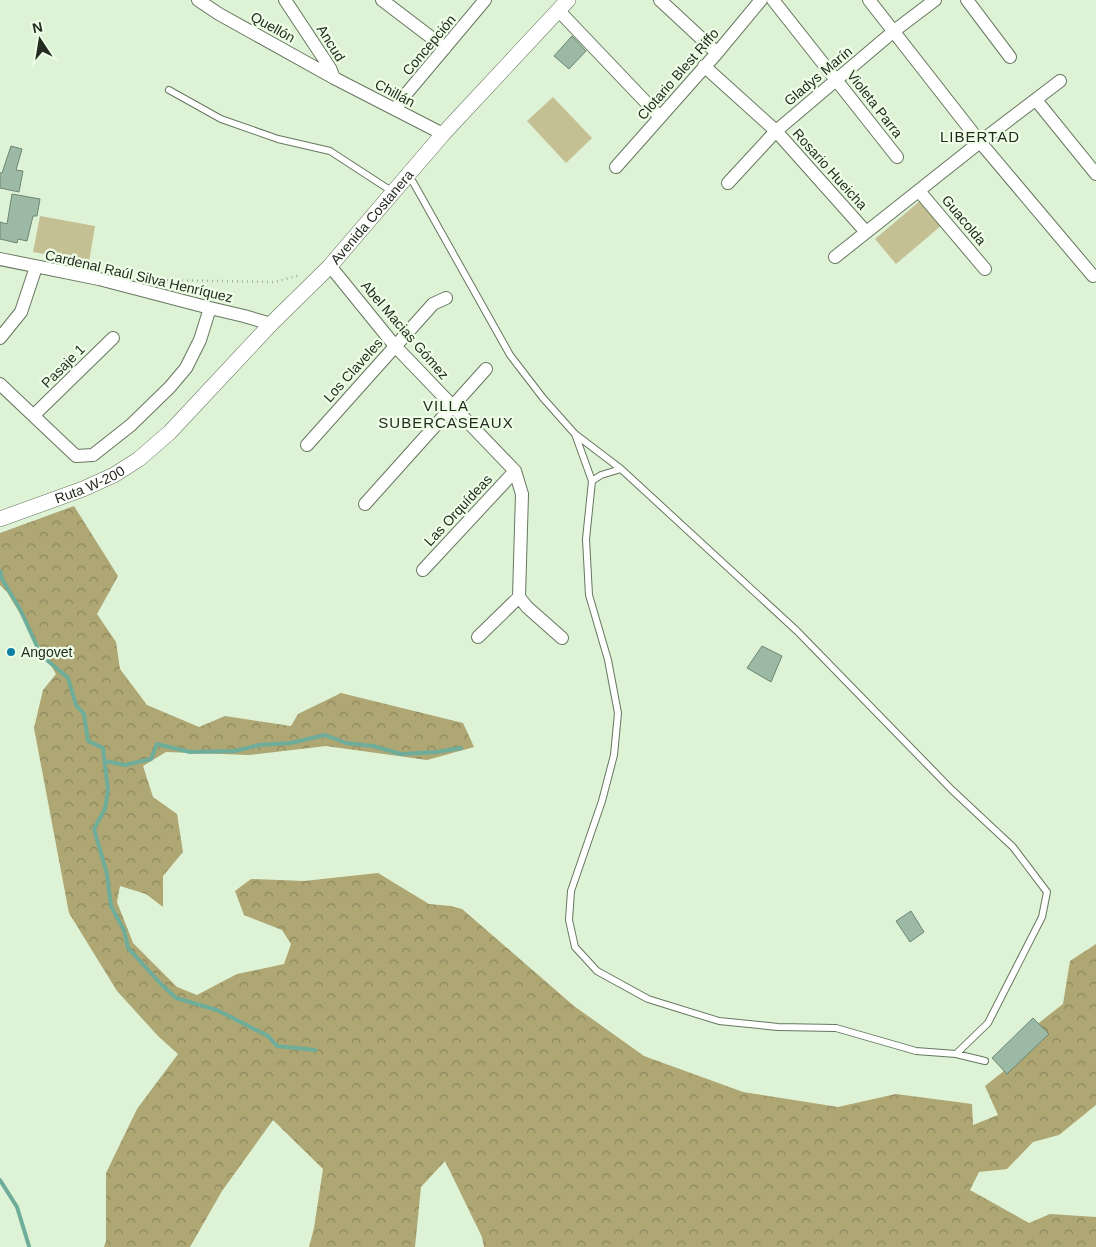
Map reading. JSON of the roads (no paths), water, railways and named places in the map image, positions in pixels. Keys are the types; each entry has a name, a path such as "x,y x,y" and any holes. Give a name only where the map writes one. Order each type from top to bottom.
{"street":[{"name":"Quellón","path":"198,0 219,14 334,78"},
{"name":"Ancud","path":"285,0 330,68 334,78"},
{"path":"382,0 446,48"},
{"name":"Concepción","path":"396,110 401,100 486,0"},
{"path":"660,0 716,53"},
{"name":"Clotario Blest Riffo","path":"616,167 761,0"},
{"name":"Violeta Parra","path":"773,0 897,157"},
{"path":"869,0 980,142 1093,276"},
{"name":"Gladys Marín","path":"728,184 776,131 894,31 935,0"},
{"path":"967,0 1010,57"},
{"path":"563,5 660,117"},
{"name":"Avenida Costanera","path":"170,432 271,324 330,266 443,134 563,5"},
{"name":"Rosario Hueicha","path":"704,66 776,131 866,232"},
{"name":"Chillán","path":"334,78 443,134"},
{"path":"835,257 1060,81"},
{"path":"1036,100 1096,174"},
{"name":"Guacolda","path":"919,191 985,270"},
{"name":"Cardenal Raúl Silva Henríquez","path":"0,259 99,279 271,324"},
{"name":"Abel Macias Gómez","path":"330,266 395,346 515,471 522,494 519,597"},
{"path":"0,338 21,312 36,267"},
{"name":"Los Claveles","path":"307,445 433,304 446,298"},
{"path":"0,384 76,456 93,455 131,425 170,387 186,368 200,340 210,308"},
{"name":"Pasaje 1","path":"34,415 113,338"},
{"path":"365,504 486,369"},
{"name":"Ruta W-200","path":"0,519 114,475 139,459 170,432"},
{"name":"Las Orquídeas","path":"423,570 515,471"},
{"path":"478,637 519,597 527,607 562,638"}],"lane":[{"path":"169,90 221,119 278,139 330,152 394,192"},
{"path":"408,177 413,182 510,355 575,434 621,469 797,631 952,790 1013,847 1047,892 1042,917 988,1023 956,1054"},
{"path":"575,434 592,481 586,539 589,595 608,660 618,713 614,755 604,792 571,891 569,920 575,947 597,971 648,999 719,1021 778,1027 836,1028 916,1051 956,1054 986,1062"},
{"path":"592,481 601,475 621,469"}],"waterway":[{"path":"0,571 2,579 20,609 41,655 68,678 76,705 84,714 88,741 103,748 108,790 105,809 94,829 107,874 111,906 124,930 128,948 176,998 217,1010 268,1036 277,1046 315,1050"},
{"path":"105,761 125,765 151,759 157,744 190,752 235,751 259,745 291,743 325,735 346,743 373,746 401,754 437,752 461,748"},
{"path":"0,1180 17,1207 29,1246"}],"place":[{"name":"Angovet","path":"11,652"}],"district":[{"name":"LIBERTAD","path":"980,136"},
{"name":"VILLA SUBERCASEAUX","path":"446,414"}]}
